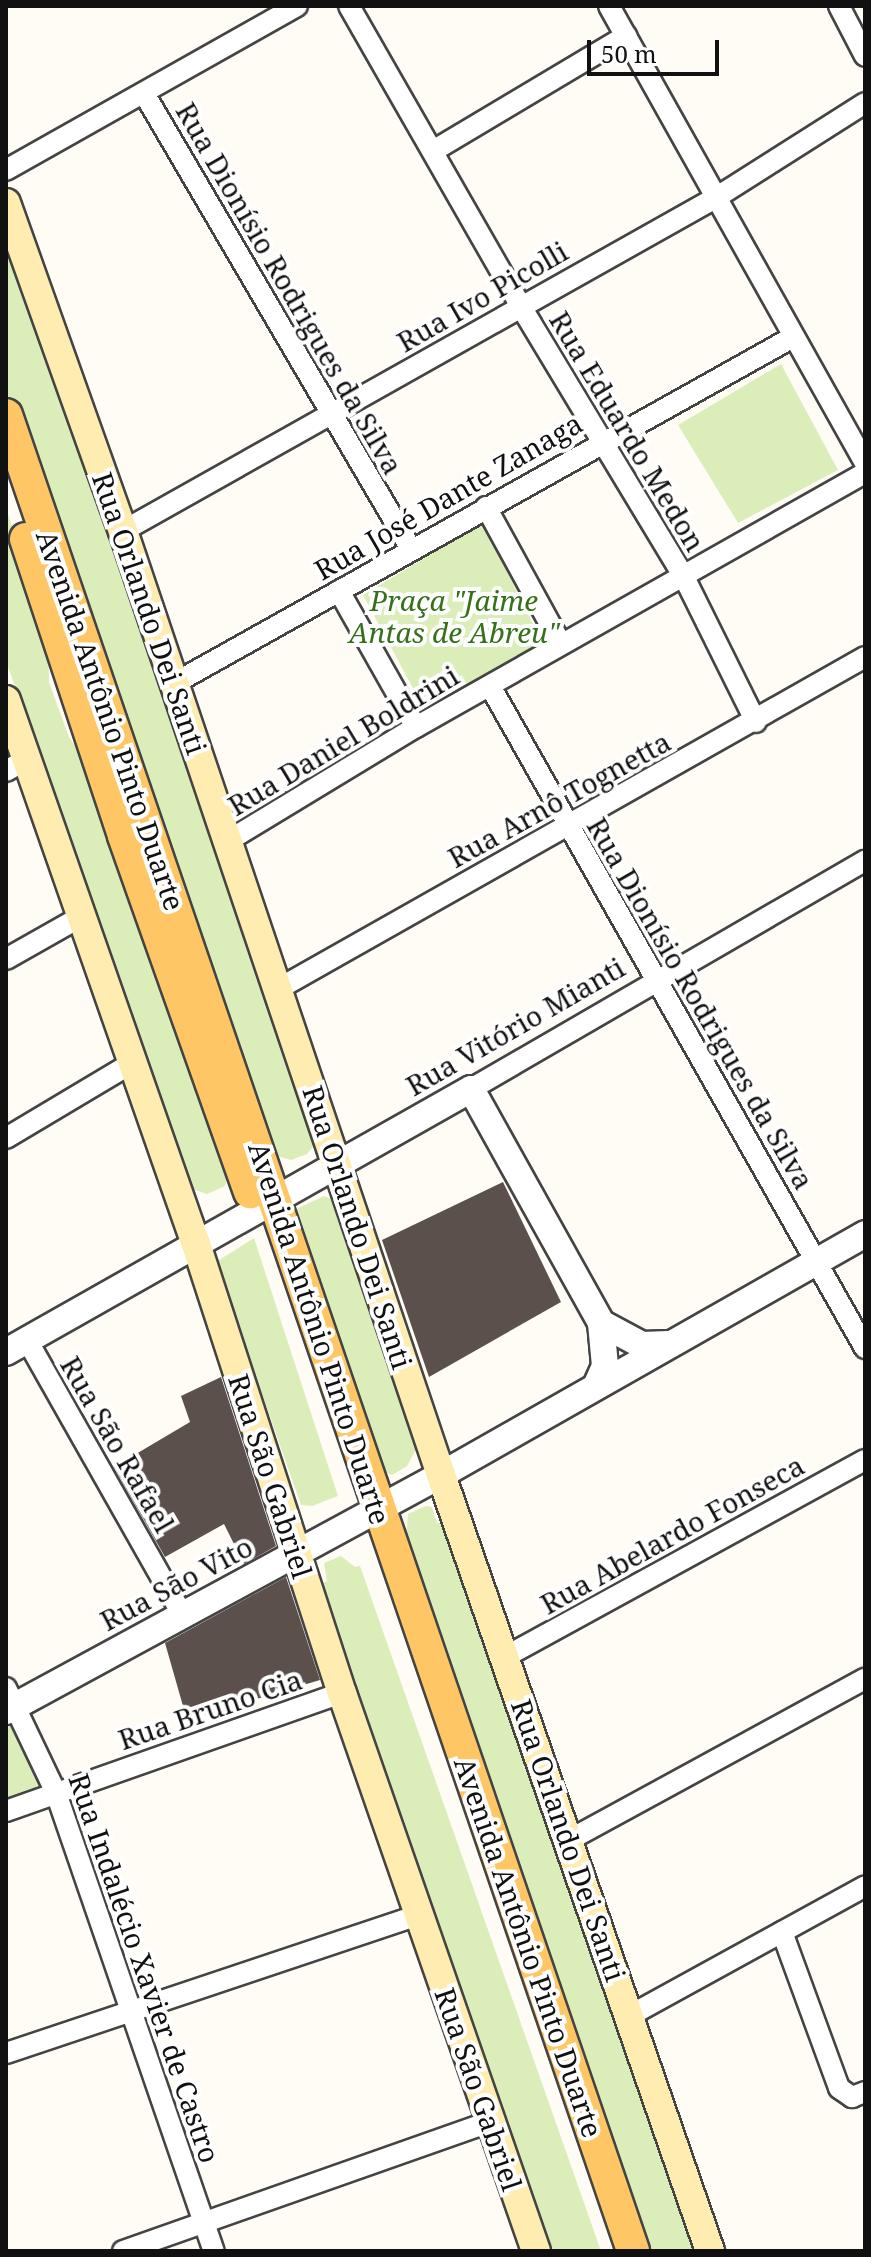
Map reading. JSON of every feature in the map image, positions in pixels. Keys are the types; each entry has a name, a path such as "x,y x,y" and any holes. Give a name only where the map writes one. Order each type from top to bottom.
{"main road":[{"name":"Rua Orlando Dei Santi","path":"6,203 123,531 441,1475 571,1839 710,2251"},
{"name":"Avenida Antônio Pinto Duarte","path":"6,415 611,2251"},
{"name":"Avenida Antônio Pinto Duarte","path":"6,482 267,1205"},
{"name":"Rua São Gabriel","path":"6,700 16,765 82,916 196,1244 342,1693 536,2251"},
{"name":"Avenida Antônio Pinto Duarte","path":"369,1515 633,2251"}],"street":[{"path":"6,170 145,95 297,6"},
{"name":"Rua Eduardo Medon","path":"349,6 520,305 683,575 756,722"},
{"path":"609,6 865,463"},
{"path":"839,6 865,56"},
{"path":"433,151 626,36"},
{"name":"Rua Dionísio Rodrigues da Silva","path":"145,95 411,549"},
{"name":"Rua Ivo Picolli","path":"123,531 331,416 520,305 717,197 865,103"},
{"name":"Rua José Dante Zanaga","path":"173,684 603,440 793,337"},
{"name":"Rua Daniel Boldrini","path":"226,842 416,727 865,473"},
{"path":"486,507 561,644"},
{"path":"339,591 416,727"},
{"name":"Rua Arnô Tognetta","path":"278,989 756,722 865,657"},
{"name":"Rua Dionísio Rodrigues da Silva","path":"490,686 566,826 865,1348"},
{"name":"Rua Vitório Mianti","path":"16,1346 471,1089 865,861"},
{"path":"6,959 82,916"},
{"path":"6,1138 132,1063"},
{"path":"471,1089 601,1323 605,1366 597,1384"},
{"name":"Rua São Vito","path":"10,1702 183,1616 296,1555 865,1234"},
{"path":"601,1323 642,1345 668,1344"},
{"name":"Rua São Rafael","path":"16,1346 183,1616"},
{"name":"Rua Abelardo Fonseca","path":"505,1657 865,1460"},
{"path":"571,1839 865,1679"},
{"name":"Rua Bruno Cia","path":"6,1811 342,1693"},
{"name":"Rua Indalécio Xavier de Castro","path":"10,1702 56,1793 214,2251"},
{"path":"629,2016 865,1886"},
{"path":"6,2053 418,1915"},
{"path":"782,1932 839,2088 852,2097 865,2092"},
{"path":"123,2251 489,2122"}],"green space":[{"path":"6,242 317,1142 307,1154 291,1160 274,1155 6,390"},
{"path":"781,364 838,470 738,523 678,425"},
{"path":"6,508 48,634 49,682 69,737 94,771 231,1163 225,1186 207,1194 192,1189 6,661"},
{"name":"Praça \"Jaime Antas de Abreu\"","path":"483,523 543,644 423,707 363,595"},
{"path":"324,1196 336,1201 419,1444 407,1466 392,1475 381,1471 292,1211"},
{"path":"254,1238 338,1496 312,1506 301,1505 216,1262"},
{"path":"426,1506 432,1507 437,1523 444,1522 697,2251 645,2251 406,1540 408,1514"},
{"path":"341,1556 355,1567 360,1566 601,2251 552,2251 321,1584 327,1581 324,1563"},
{"path":"14,1720 43,1791 6,1804 6,1724"}],"building":[{"path":"503,1182 561,1302 429,1377 382,1240"},
{"path":"221,1377 276,1546 244,1564 224,1524 165,1557 114,1467 190,1422 181,1396"},
{"path":"286,1577 320,1680 187,1720 165,1643"}]}
